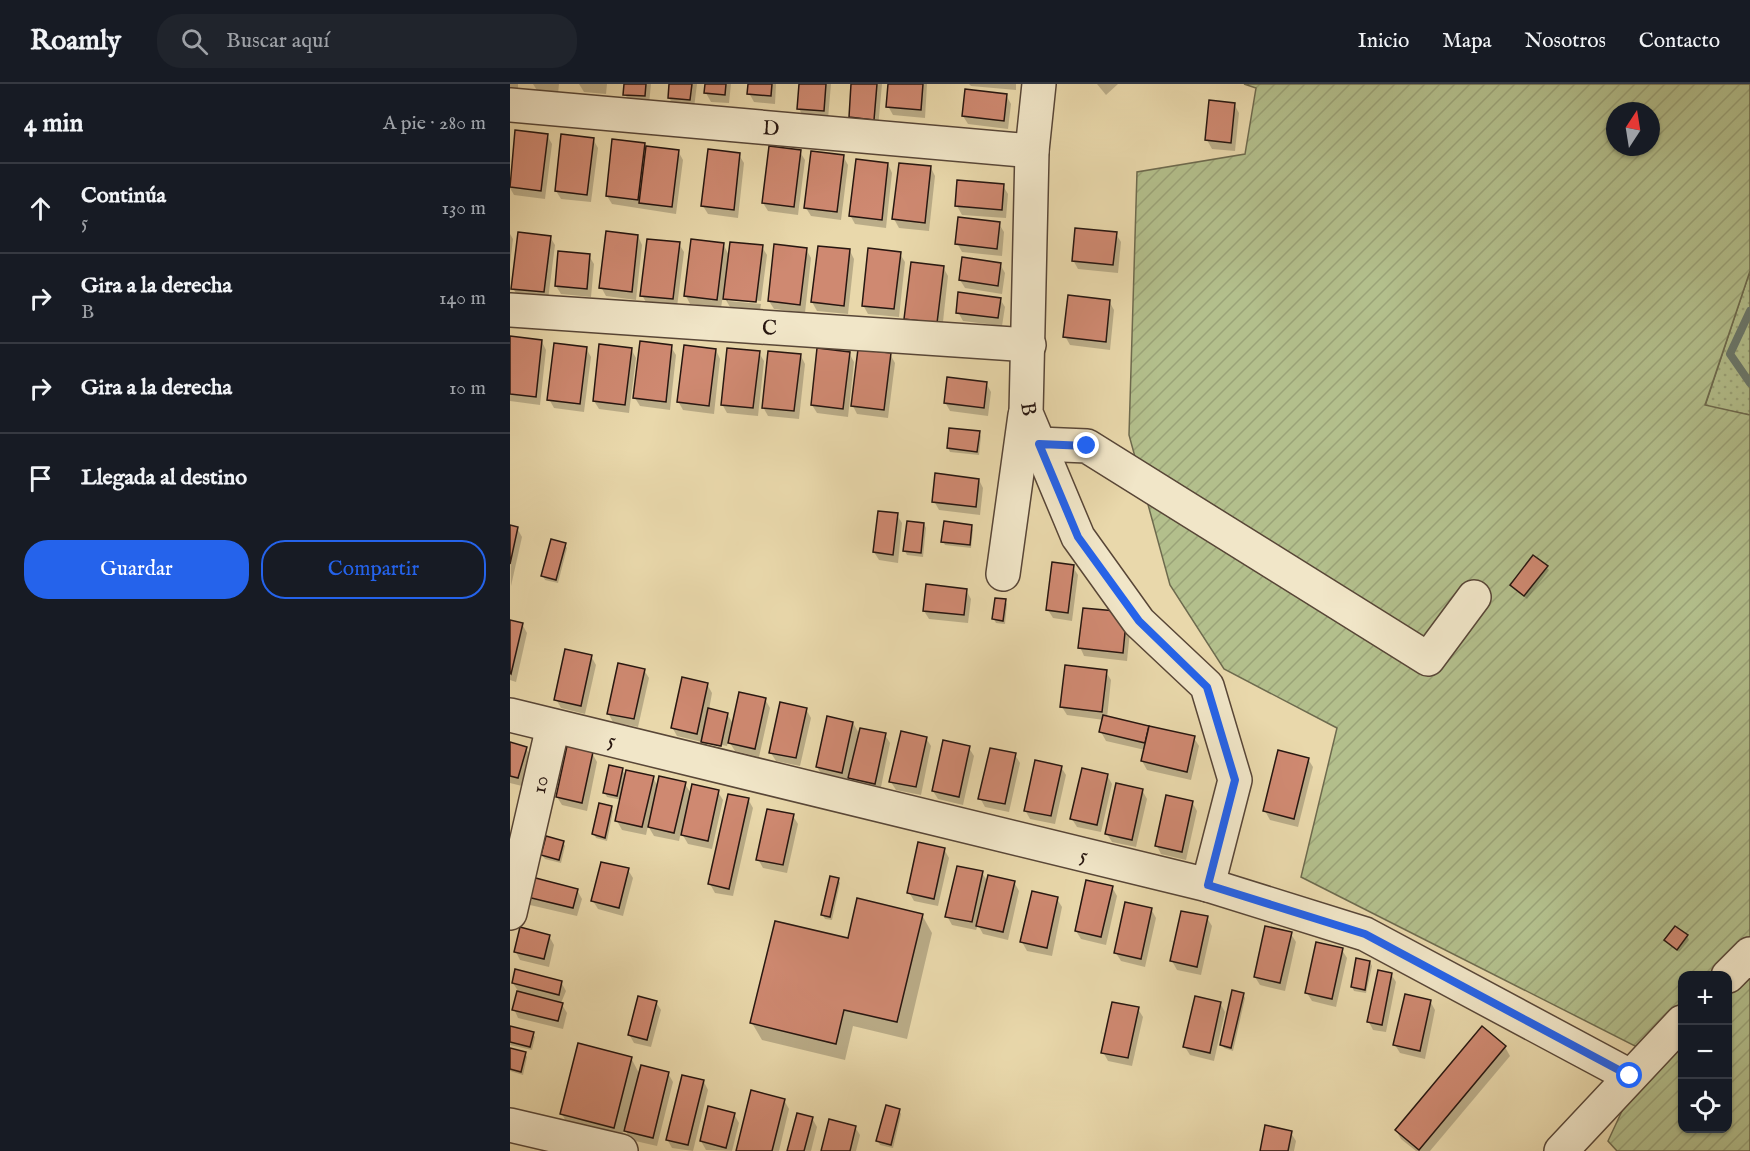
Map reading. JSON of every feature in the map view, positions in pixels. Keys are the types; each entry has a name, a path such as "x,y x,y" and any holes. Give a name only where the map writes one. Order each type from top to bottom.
{"street":[{"name":"B","path":"1038,84 1032,152 1026,413 1078,537 1139,621 1207,687 1235,780 1208,885"},
{"name":"D","path":"510,105 1032,152"},
{"name":"C","path":"510,310 1029,345"},
{"path":"1002,574 1026,413"},
{"path":"1039,444 1087,446 1428,659 1474,597"},
{"name":"5","path":"510,715 1208,885 1365,934 1630,1076"},
{"name":"10","path":"510,913 553,726"},
{"path":"1732,972 1750,954"},
{"path":"1561,1151 1680,1025"},
{"path":"527,1136 621,1151"}],"green space":[{"path":"1244,84 1750,84 1750,271 1705,405 1750,415 1750,1151 1617,1151 1608,1141 1649,1053 1301,877 1337,728 1224,669 1170,585 1129,435 1137,172 1245,154 1256,88"},
{"path":"1750,271 1750,415 1705,406"}],"building":[{"path":"624,84 646,84 645,96 623,95"},
{"path":"669,84 692,84 690,100 668,98"},
{"path":"705,84 726,84 725,95 704,93"},
{"path":"748,84 772,84 771,96 747,94"},
{"path":"799,84 826,84 824,111 797,109"},
{"path":"851,84 877,84 874,120 849,117"},
{"path":"888,84 923,84 921,110 886,107"},
{"path":"965,89 1007,94 1004,121 962,116"},
{"path":"1209,100 1235,103 1231,143 1205,140"},
{"path":"515,130 548,134 541,191 510,187"},
{"path":"561,134 594,138 587,195 555,191"},
{"path":"612,139 645,143 638,200 606,196"},
{"path":"646,146 679,150 672,207 639,203"},
{"path":"769,146 801,150 794,207 762,203"},
{"path":"708,149 740,153 734,210 701,206"},
{"path":"811,151 844,155 837,212 804,208"},
{"path":"856,159 888,163 882,220 849,216"},
{"path":"899,163 931,166 925,223 892,219"},
{"path":"957,180 1004,184 1002,210 955,206"},
{"path":"958,217 1000,222 997,249 955,244"},
{"path":"1075,228 1117,232 1113,265 1072,261"},
{"path":"606,231 638,235 632,292 599,288"},
{"path":"518,232 551,236 544,292 511,289"},
{"path":"647,239 680,242 673,299 640,296"},
{"path":"691,239 724,243 717,300 684,296"},
{"path":"730,242 763,245 756,302 723,299"},
{"path":"774,244 807,248 800,305 768,301"},
{"path":"818,246 850,249 844,306 811,302"},
{"path":"868,248 901,252 894,309 862,306"},
{"path":"558,251 590,254 587,289 555,286"},
{"path":"962,257 1001,263 998,286 959,280"},
{"path":"911,262 944,266 937,323 904,319"},
{"path":"958,292 1001,298 998,318 956,313"},
{"path":"1068,295 1110,300 1106,342 1063,337"},
{"path":"510,336 542,340 536,397 510,394"},
{"path":"640,341 672,345 666,402 633,398"},
{"path":"554,343 587,347 580,404 547,400"},
{"path":"599,344 632,348 625,405 593,401"},
{"path":"684,345 716,349 709,406 677,402"},
{"path":"727,348 760,351 753,408 721,405"},
{"path":"817,348 850,352 843,409 811,405"},
{"path":"858,349 891,353 884,410 851,406"},
{"path":"768,351 801,354 794,411 762,408"},
{"path":"947,377 987,382 984,408 944,403"},
{"path":"949,428 980,431 977,452 947,448"},
{"path":"935,473 979,479 976,507 932,502"},
{"path":"878,511 898,513 893,555 873,552"},
{"path":"907,521 924,523 921,553 903,551"},
{"path":"944,521 972,525 970,545 941,542"},
{"path":"510,525 518,527 510,564"},
{"path":"551,539 566,543 556,580 541,576"},
{"path":"1533,555 1548,566 1524,596 1510,585"},
{"path":"1052,562 1074,565 1068,613 1046,610"},
{"path":"926,584 967,589 964,615 923,611"},
{"path":"995,598 1006,599 1003,621 992,619"},
{"path":"1083,608 1127,612 1123,653 1078,648"},
{"path":"510,620 523,623 511,674 510,673"},
{"path":"565,649 592,655 581,706 554,700"},
{"path":"618,663 645,669 634,719 607,714"},
{"path":"1065,665 1107,670 1102,712 1060,707"},
{"path":"682,677 708,683 697,734 671,728"},
{"path":"739,692 766,698 755,749 728,743"},
{"path":"780,702 807,708 796,758 769,753"},
{"path":"708,708 728,713 721,746 701,742"},
{"path":"1103,715 1149,726 1145,743 1099,732"},
{"path":"827,716 853,722 842,773 816,767"},
{"path":"1149,726 1195,736 1187,772 1141,761"},
{"path":"860,728 886,733 875,784 848,778"},
{"path":"901,731 927,737 916,787 889,782"},
{"path":"943,740 970,746 959,797 932,791"},
{"path":"510,742 527,747 518,778 510,776"},
{"path":"567,746 593,752 582,803 556,797"},
{"path":"990,748 1016,753 1005,804 978,799"},
{"path":"1278,750 1309,758 1294,819 1263,811"},
{"path":"1035,760 1062,766 1051,816 1024,811"},
{"path":"609,765 623,768 617,796 603,793"},
{"path":"1082,768 1108,774 1097,825 1070,819"},
{"path":"626,770 654,776 642,827 615,821"},
{"path":"659,776 686,782 674,833 648,827"},
{"path":"1116,783 1143,789 1132,840 1105,834"},
{"path":"692,784 719,790 708,841 681,835"},
{"path":"728,794 749,798 729,889 708,884"},
{"path":"1166,795 1193,801 1182,852 1155,846"},
{"path":"599,803 612,806 605,838 592,834"},
{"path":"767,809 794,814 783,865 756,860"},
{"path":"546,836 564,841 559,860 541,855"},
{"path":"918,842 945,848 934,899 907,893"},
{"path":"601,862 629,868 619,908 591,901"},
{"path":"957,866 983,871 972,922 945,917"},
{"path":"988,875 1015,881 1003,932 976,926"},
{"path":"528,876 578,889 573,908 523,896"},
{"path":"830,876 839,878 830,917 821,915"},
{"path":"1086,880 1113,886 1101,937 1075,931"},
{"path":"1032,891 1058,897 1047,948 1020,942"},
{"path":"857,898 923,914 897,1022 844,1010 836,1044 750,1023 775,921 848,938"},
{"path":"1125,902 1152,908 1141,959 1114,953"},
{"path":"1181,911 1208,916 1197,967 1170,961"},
{"path":"1265,926 1292,932 1280,983 1254,977"},
{"path":"1675,926 1688,935 1677,950 1664,940"},
{"path":"520,927 550,935 544,959 514,952"},
{"path":"1316,942 1343,948 1332,999 1305,993"},
{"path":"1356,958 1370,961 1365,990 1351,987"},
{"path":"515,969 562,981 559,995 512,983"},
{"path":"1378,970 1392,973 1382,1025 1367,1022"},
{"path":"1232,990 1244,993 1231,1048 1220,1045"},
{"path":"517,991 563,1003 558,1021 512,1010"},
{"path":"1405,994 1431,1000 1420,1051 1393,1045"},
{"path":"638,996 657,1001 647,1040 628,1035"},
{"path":"1195,996 1221,1002 1210,1053 1183,1047"},
{"path":"1112,1002 1139,1007 1128,1058 1101,1053"},
{"path":"510,1026 534,1032 530,1047 510,1042"},
{"path":"1482,1026 1506,1046 1419,1150 1395,1130"},
{"path":"578,1043 632,1057 614,1128 560,1114"},
{"path":"510,1048 526,1052 521,1072 510,1069"},
{"path":"641,1065 669,1072 653,1138 624,1131"},
{"path":"682,1075 704,1080 688,1145 666,1140"},
{"path":"751,1090 785,1099 772,1151 736,1151"},
{"path":"886,1105 900,1109 891,1145 876,1141"},
{"path":"708,1106 735,1113 726,1148 700,1141"},
{"path":"797,1113 813,1117 804,1151 787,1151"},
{"path":"829,1119 856,1126 850,1151 821,1151"},
{"path":"1265,1125 1292,1131 1288,1151 1260,1151"}],"waterway":[{"path":"1750,311 1730,354 1750,383"}],"route":[{"path":"1087,446 1039,444 1078,537 1139,621 1207,687 1235,780 1208,885 1365,934 1630,1076"}]}
